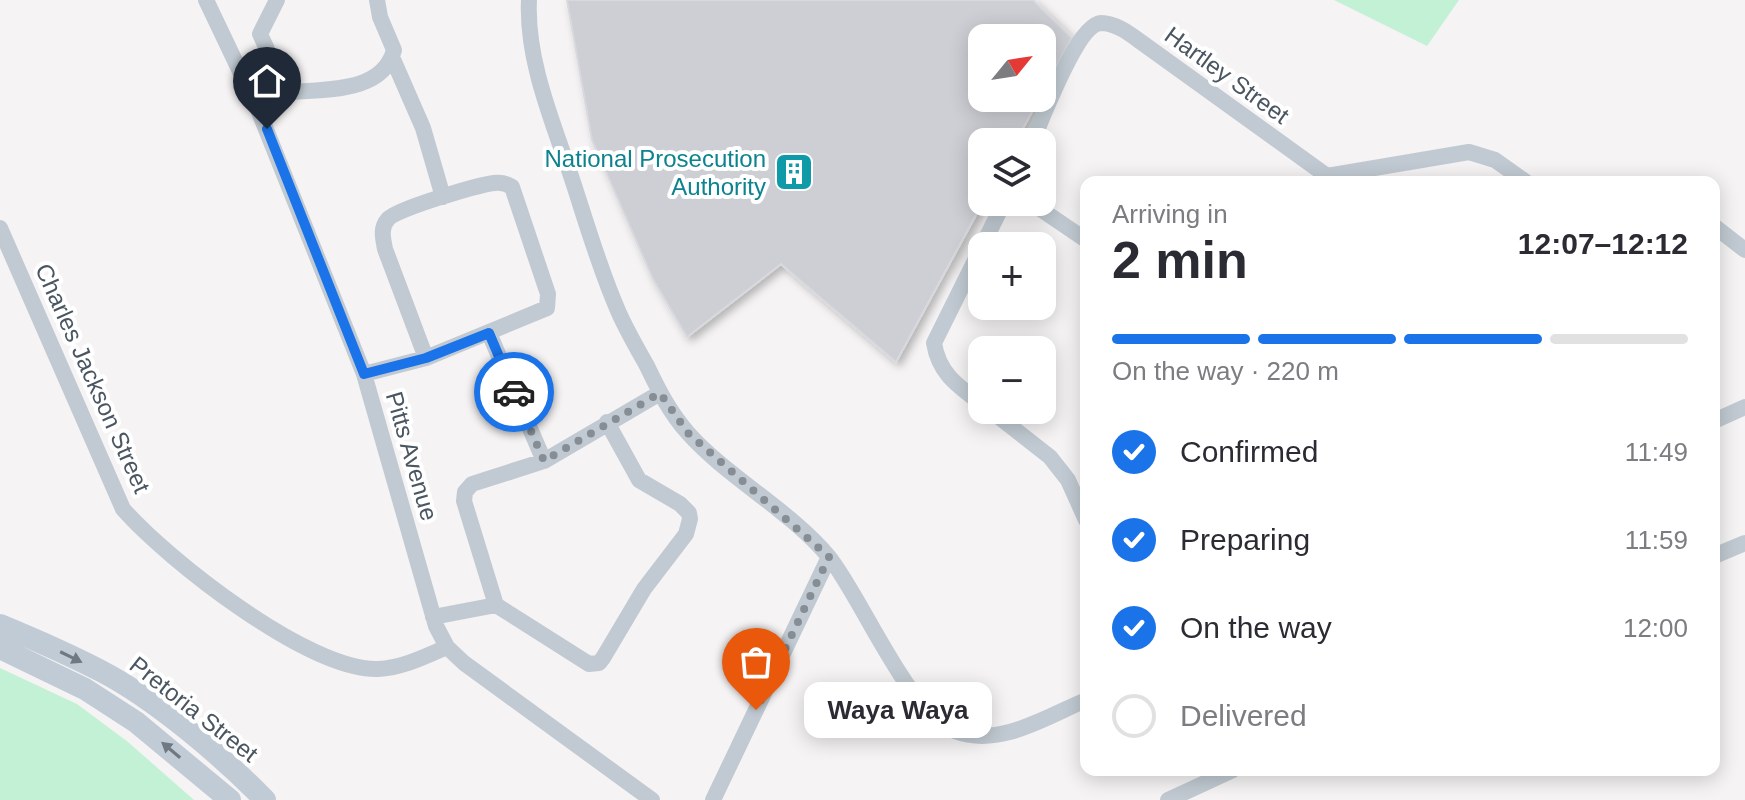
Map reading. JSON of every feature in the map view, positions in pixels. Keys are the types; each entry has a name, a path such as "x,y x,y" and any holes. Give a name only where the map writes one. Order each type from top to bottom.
{"main road":[{"name":"Pretoria Street","path":"0,625 103,672 148,700 245,779 265,800"},
{"name":"Pretoria Street","path":"0,648 85,689 136,722 230,800"}],"street":[{"name":"Pitts Avenue","path":"206,0 257,107 364,374 433,617 447,647 464,663 652,800"},
{"path":"277,0 260,34 287,93"},
{"path":"377,0 380,17 393,44 392,57 423,128 443,197"},
{"path":"529,0 530,30 538,71 599,263 619,313 660,393 688,433 829,557 919,701 939,722 955,731 977,737 1004,734 1080,703"},
{"name":"Hartley Street","path":"1038,128 1076,46 1090,28 1102,23 1124,30 1324,176"},
{"path":"257,107 287,93 336,90 380,73 392,57"},
{"path":"1344,176 1469,152 1495,160 1518,176"},
{"path":"364,374 426,358 544,310 549,305 512,187 502,182 443,197 393,215 384,224 385,249 426,358"},
{"path":"968,393 941,367 934,343 997,216"},
{"path":"1051,216 1080,236"},
{"name":"Charles Jackson Street","path":"0,228 123,509 139,526 244,611 282,635 350,667 377,669 401,666 447,647"},
{"path":"1720,231 1745,250"},
{"path":"489,333 544,461"},
{"path":"607,422 639,480 680,504 689,513 690,525 644,589 599,663 589,664 496,605 464,501 465,492 472,484 544,461 607,422 660,393"},
{"path":"1720,418 1745,407"},
{"path":"1008,424 1050,457 1068,480 1080,507"},
{"path":"1720,553 1745,543"},
{"path":"713,800 829,557"},
{"path":"433,617 496,605"},
{"path":"1168,800 1220,776"}],"green space":[{"path":"1334,0 1459,0 1427,46"},
{"path":"0,668 77,704 128,742 194,800 0,800"}],"building":[{"name":"National Prosecution Authority","path":"567,0 1033,0 1072,38 1056,67 1056,24 968,24 968,112 1032,112 1023,128 968,128 968,216 975,216 896,362 781,264 687,337 653,279 592,140"}],"way so far":[{"path":"514,392 544,461 660,393 688,433 829,557 756,710"}],"place":[{"name":"National Prosecution Authority","path":"794,172"},
{"name":"Waya Waya","path":"756,710"}],"route":[{"path":"267,129 364,374 426,358 489,333 514,392"}]}
